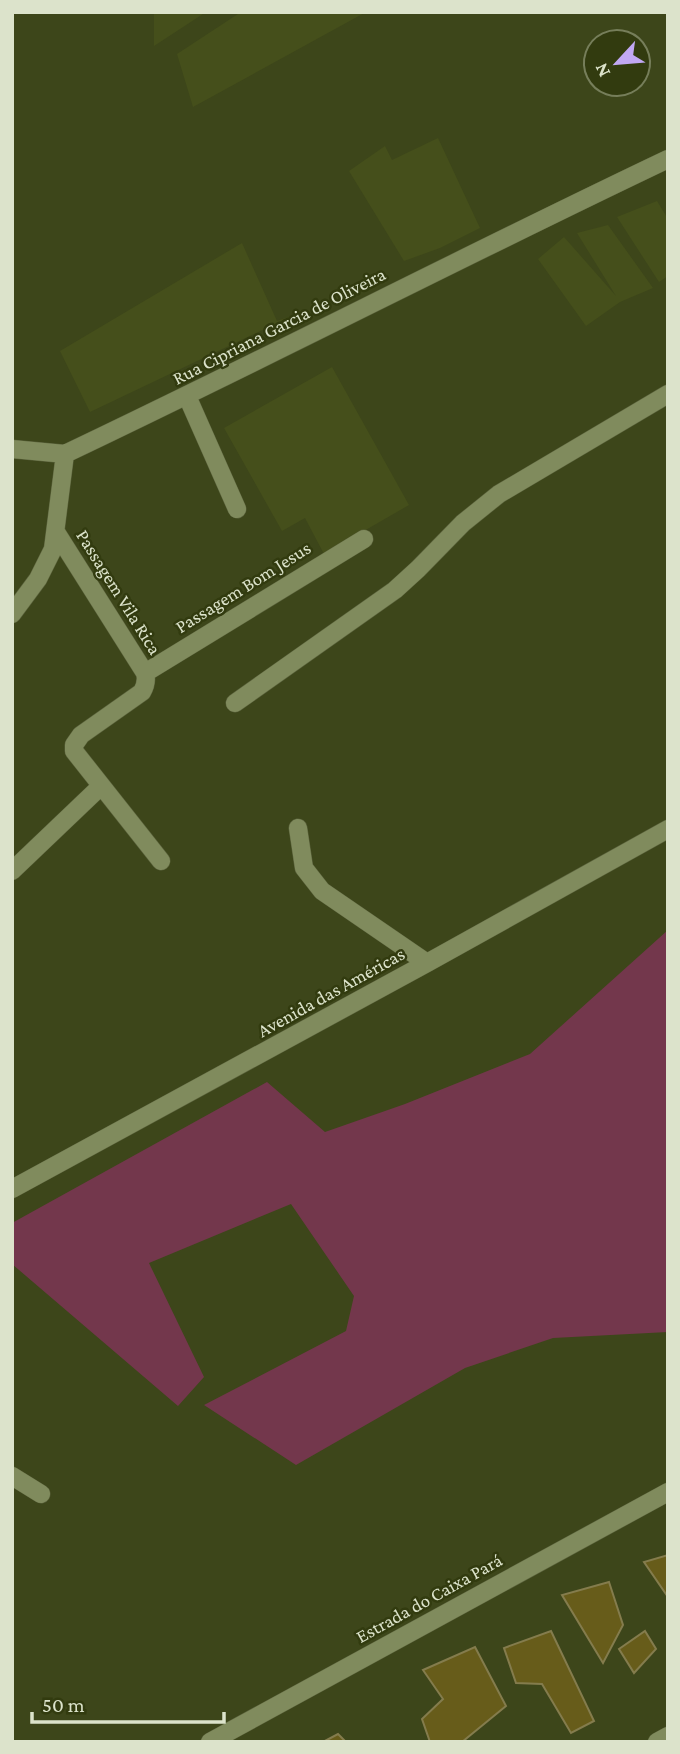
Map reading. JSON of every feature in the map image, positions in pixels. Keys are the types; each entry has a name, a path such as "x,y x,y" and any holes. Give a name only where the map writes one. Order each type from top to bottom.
{"street":[{"name":"Rua Cipriana Garcia de Oliveira","path":"65,454 668,159"},
{"path":"235,703 395,590 463,523 499,494 668,394"},
{"path":"187,396 237,509"},
{"path":"12,449 65,454 53,549 38,579 12,614"},
{"name":"Passagem Vila Rica","path":"56,532 145,673 146,686 142,692 81,736 74,745 74,751 161,862"},
{"name":"Passagem Bom Jesus","path":"145,673 364,539"},
{"path":"12,871 100,787"},
{"path":"298,828 304,868 316,886 427,963"},
{"name":"Avenida das Américas","path":"12,1189 668,829"},
{"path":"12,1476 41,1494"},
{"name":"Estrada do Caixa Pará","path":"209,1742 668,1492"},
{"path":"657,1742 668,1736"}],"shaded area":[{"path":"154,12 206,12 154,46"},
{"path":"241,12 366,12 193,107 177,54"},
{"path":"438,138 480,228 440,248 404,261 349,171 385,146 392,160"},
{"path":"657,201 668,219 668,276 659,282 617,217"},
{"path":"608,225 653,288 620,302 586,326 538,259 564,237 616,296 577,233"},
{"path":"242,243 277,321 294,315 90,412 60,351"},
{"path":"332,367 409,505 324,554 305,518 282,531 224,428"},
{"path":"668,930 668,1332 553,1338 465,1368 296,1465 204,1405 346,1331 354,1296 291,1204 149,1263 204,1377 178,1406 12,1264 12,1223 267,1082 325,1132 405,1104 530,1054"}],"building":[{"path":"668,1555 668,1597 644,1562"},
{"path":"609,1582 623,1625 603,1663 562,1595"},
{"path":"551,1631 594,1721 571,1733 542,1684 516,1683 504,1648"},
{"path":"645,1631 656,1649 634,1673 619,1649"},
{"path":"475,1647 506,1706 462,1742 430,1742 422,1719 443,1699 423,1670"},
{"path":"338,1734 346,1742 323,1742"}]}
